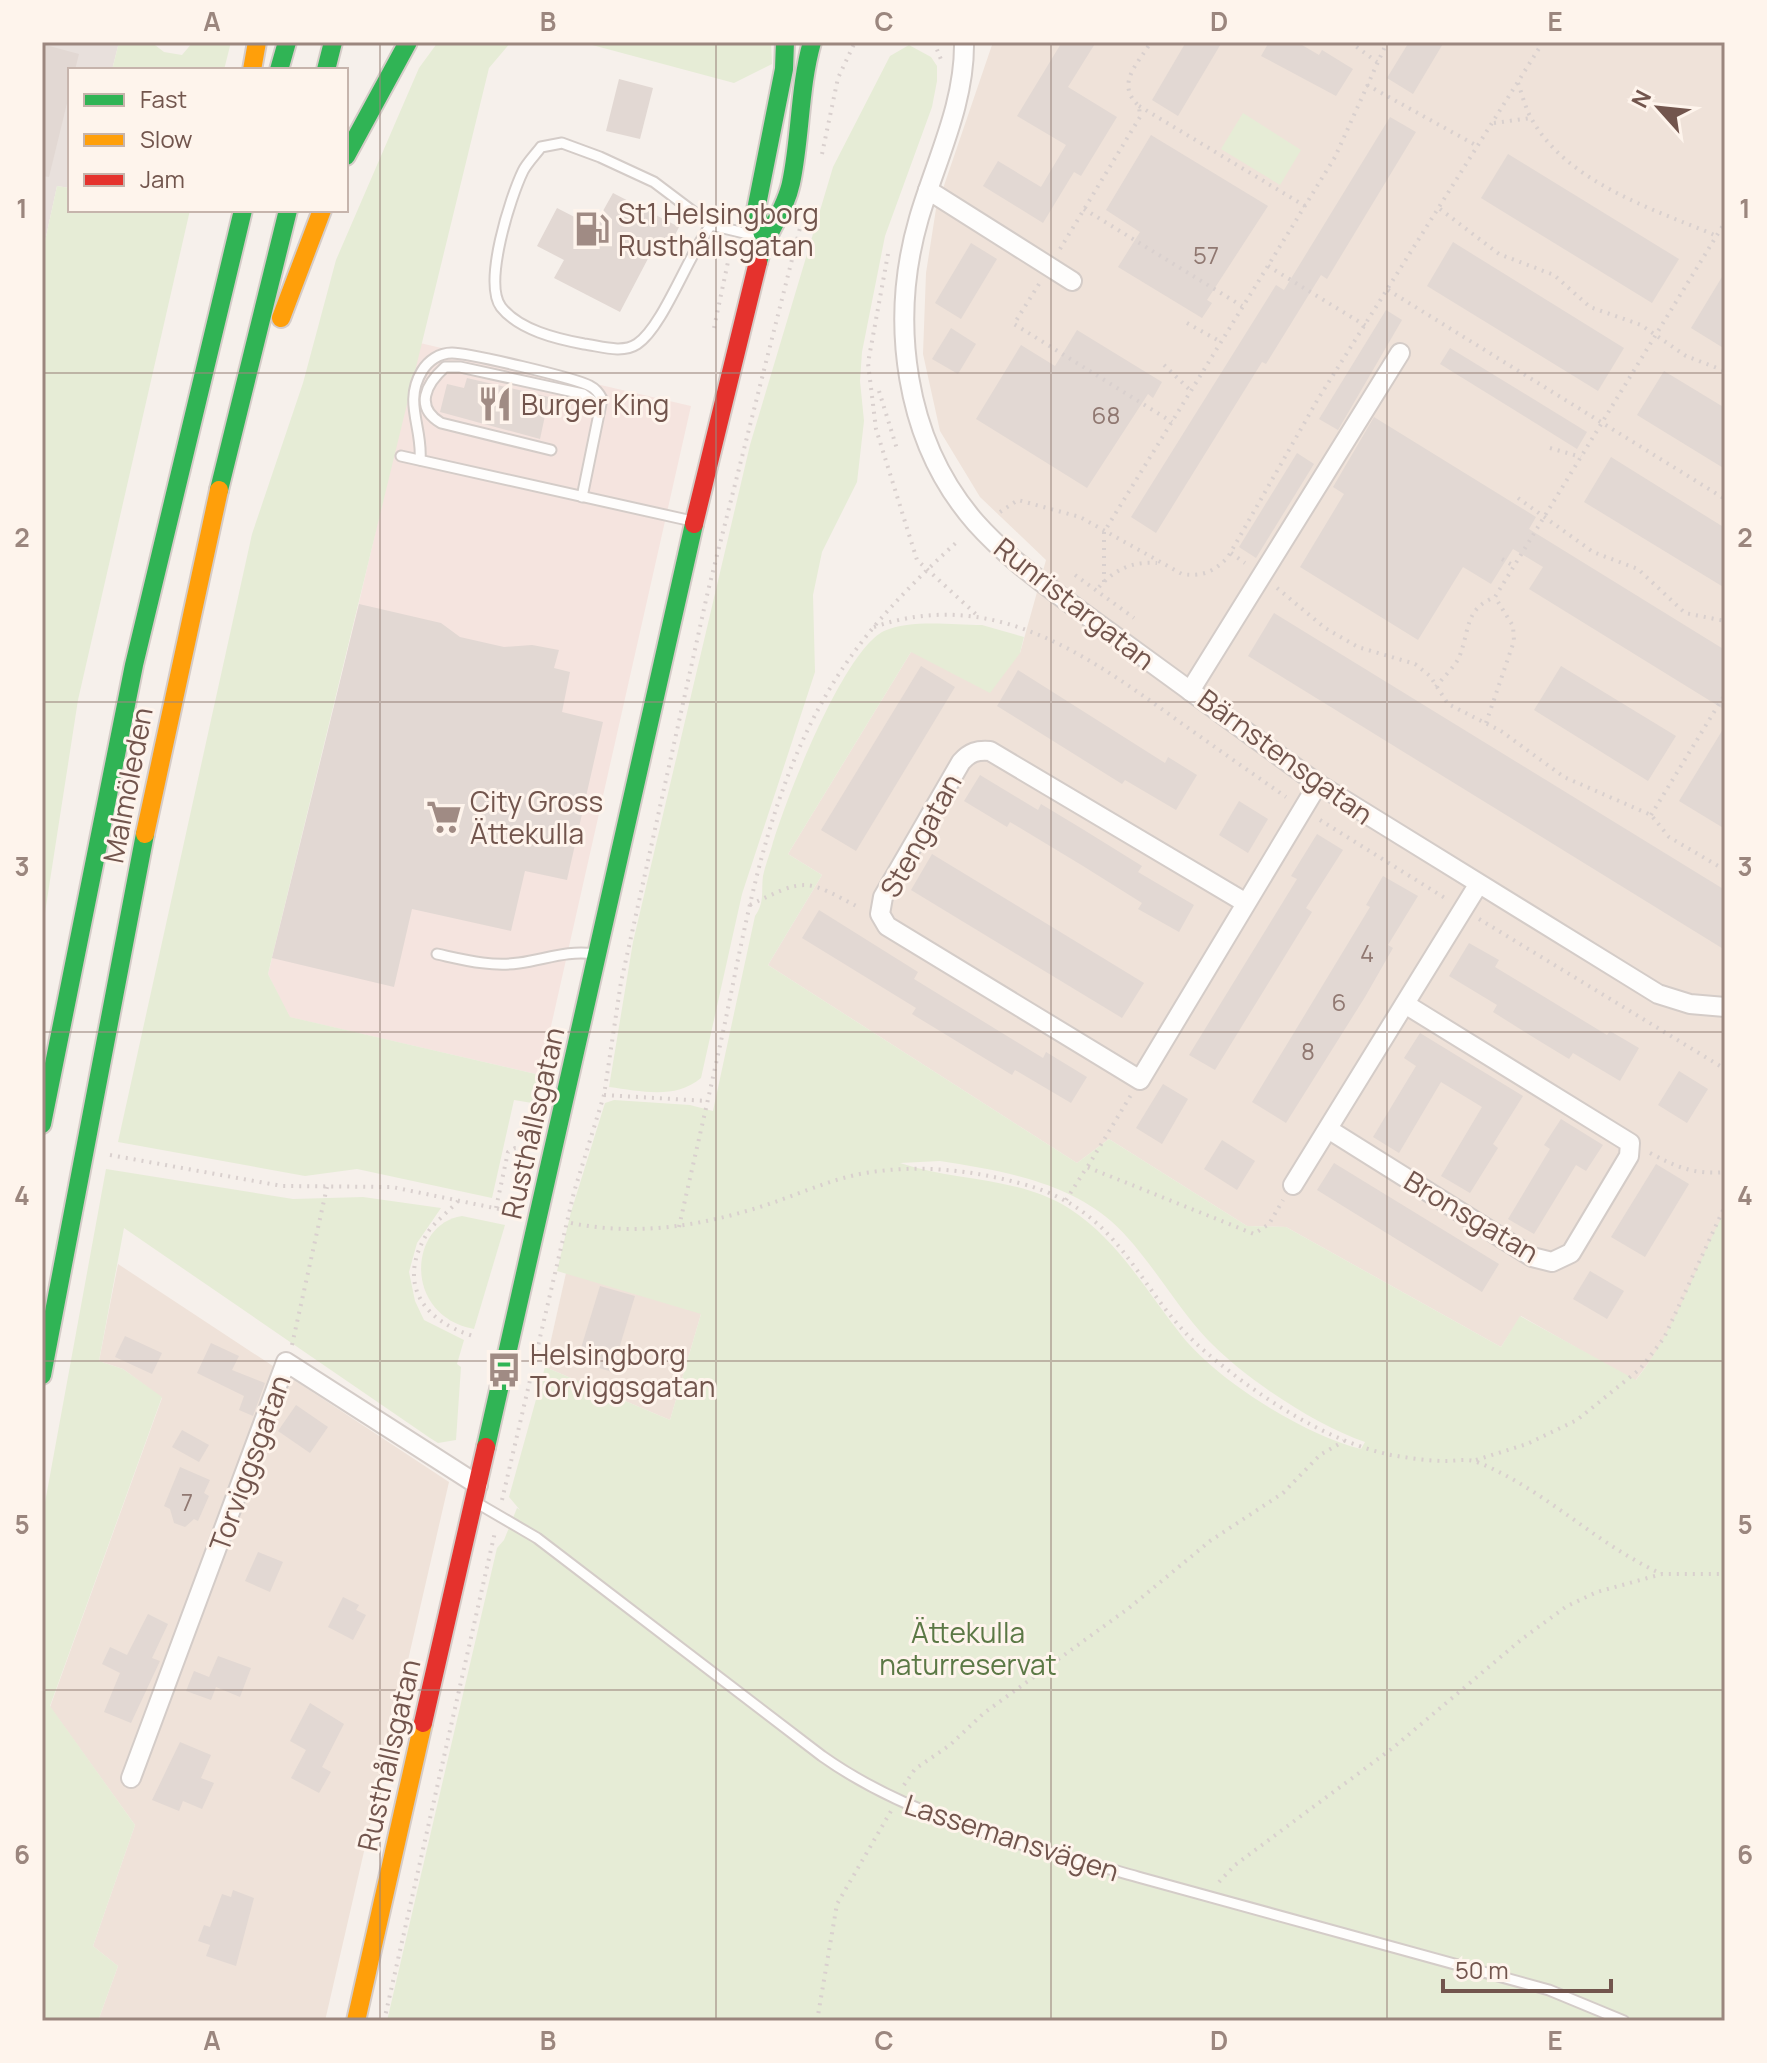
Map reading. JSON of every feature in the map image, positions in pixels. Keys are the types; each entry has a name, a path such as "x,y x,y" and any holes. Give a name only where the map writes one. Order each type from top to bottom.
{"main road":[{"path":"252,68 257,42"},
{"path":"280,68 287,42"},
{"path":"326,68 333,42"},
{"path":"348,152 408,42"},
{"name":"Rusthållsgatan","path":"764,238 756,210 784,69 785,42"},
{"name":"Rusthållsgatan","path":"356,2021 695,522 764,238 781,210 791,184 804,75 812,42"},
{"path":"183,448 226,212"},
{"name":"Malmöleden","path":"42,1124 119,731 183,448 242,212"},
{"name":"Malmöleden","path":"42,1375 153,792 214,511 288,212"},
{"path":"214,511 321,212"}],"street":[{"name":"Runristargatan","path":"964,42 964,62 956,108 910,255 904,333 911,391 937,463 955,495 1002,549 1190,691"},
{"path":"928,190 1072,281"},
{"name":"Bärnstensgatan","path":"1400,353 1190,691 1318,784 1658,994 1690,1004 1725,1007"},
{"name":"Stengatan","path":"1140,1080 887,926 880,914 883,897 961,762 980,750 990,751 1246,903"},
{"path":"1140,1080 1318,784"},
{"path":"1293,1185 1478,885"},
{"path":"1405,1004 1630,1143"},
{"name":"Bronsgatan","path":"1328,1129 1532,1257 1552,1262 1571,1253 1629,1156 1630,1143"},
{"name":"Torviggsgatan","path":"131,1778 286,1362 476,1494"}],"lane":[{"path":"711,225 694,247 660,313 637,344 618,350 563,340 521,323 499,304 495,280 502,236 523,170 541,147 562,143 600,157 654,182 711,225 764,238"},
{"path":"420,460 420,436 411,398 422,371 431,360 452,353 588,385 602,399 582,497"},
{"path":"551,450 441,423 430,417 424,403 425,390 445,367 460,367 583,394 594,402 599,413"},
{"path":"401,456 695,522"},
{"path":"437,954 480,964 519,963 574,951 598,955"},
{"name":"Lassemansvägen","path":"476,1494 822,1756 855,1779 897,1800 990,1834 1549,1990 1624,2021"}],"path":[{"path":"820,164 838,78 855,42"},
{"path":"1151,42 1126,83 1127,96 1305,206"},
{"path":"1350,42 1377,62"},
{"path":"1104,582 1104,532 1345,139 1387,42"},
{"path":"1000,512 1018,500 1080,517 1159,564 1196,576 1218,569 1228,557 1288,448 1543,42"},
{"path":"1518,83 1531,118 1550,142 1581,171 1632,200 1717,236"},
{"path":"1367,85 1479,147"},
{"path":"1139,106 1140,117 1014,324 1172,422"},
{"path":"1493,123 1531,118"},
{"path":"1084,209 1243,307"},
{"path":"1440,209 1499,254 1554,275 1590,307 1656,334 1686,356 1725,371"},
{"path":"384,2021 574,1192 604,1095 621,982 711,577 803,219"},
{"path":"1436,687 1460,657 1470,616 1480,603 1495,597 1725,222"},
{"path":"1268,266 1366,326"},
{"path":"1388,290 1725,499"},
{"path":"1187,323 1221,342"},
{"path":"1164,365 1191,391"},
{"path":"879,391 897,449"},
{"path":"1550,448 1581,457"},
{"path":"1518,498 1593,552 1638,569 1685,613 1725,621"},
{"path":"679,1227 750,905 775,810 793,762 831,686 901,594 959,540"},
{"path":"1502,559 1514,566"},
{"path":"1099,587 1133,563 1159,564"},
{"path":"1262,574 1325,628 1358,647 1415,664 1430,676 1448,704 1486,723 1564,777 1651,815 1669,837 1725,870"},
{"path":"1078,577 1134,618"},
{"path":"1486,723 1514,641 1513,626 1495,597"},
{"path":"1651,815 1725,694"},
{"path":"750,905 784,888 809,882 880,914"},
{"path":"1066,1200 1140,1080"},
{"path":"604,1095 707,1101"},
{"path":"1630,1143 1701,1175 1725,1172"},
{"path":"496,1208 508,1152 515,1148 527,1151"},
{"path":"108,1155 282,1186 392,1187 509,1211"},
{"path":"571,1223 628,1230 679,1227 729,1218 839,1179 916,1167 1003,1179 1066,1200 1087,1214 1126,1253 1174,1318 1207,1353 1253,1388 1344,1441 1393,1455 1473,1460 1527,1444 1577,1420 1640,1369 1664,1338 1725,1206"},
{"path":"1087,1167 1254,1234 1269,1224 1293,1185"},
{"path":"286,1362 324,1211 327,1187"},
{"path":"458,1201 429,1230 416,1255 414,1280 426,1311 448,1328 473,1336"},
{"path":"817,2021 837,1904 915,1769 950,1745 984,1713 1129,1608 1210,1541 1283,1493 1320,1455 1344,1441"},
{"path":"1473,1460 1538,1493 1619,1552 1662,1574"},
{"path":"1207,1896 1235,1865 1414,1732 1522,1639 1567,1606 1597,1592 1662,1574 1725,1574"}],"shaded area":[{"path":"42,42 119,42 112,68 68,68 68,188 57,186 42,255"},
{"path":"993,42 1725,42 1725,1260 1635,1381 1521,1316 1501,1347 1286,1227 1247,1226 1109,1139 1077,1163 768,965 822,875 788,854 911,652 1020,653 1046,560 980,497 940,431 923,354 926,273 936,209"},
{"path":"420,343 691,406 540,1075 289,1017 268,974"},
{"path":"118,1264 449,1482 325,2021 98,2021 118,1966 93,1946 135,1825 50,1707 162,1398 123,1369 99,1361"},
{"path":"568,1264 706,1297 670,1420 545,1367"}],"green space":[{"path":"119,42 151,42 164,52 182,55 193,42 231,42 224,68 112,68"},
{"path":"438,42 511,42 489,68 268,974 290,1017 540,1075 532,1103 514,1100 492,1198 357,1169 305,1176 118,1142 252,534 303,383 336,260 419,68"},
{"path":"581,42 771,42 772,64 734,83"},
{"path":"909,45 931,57 937,66 937,81 932,107 885,236 862,352 860,381 864,421 857,482 822,552 813,595 815,672 742,894 701,1078 691,1085 669,1092 609,1087 633,942 750,445 833,167 890,56"},
{"path":"1243,113 1301,150 1280,185 1221,149"},
{"path":"57,186 68,188 68,212 190,212 78,700 42,932 42,255"},
{"name":"Ättekulla naturreservat","path":"919,624 982,625 1024,637 1020,653 990,693 911,652 788,854 822,875 768,965 1077,1163 1109,1139 1247,1226 1286,1227 1501,1347 1520,1316 1636,1380 1662,1342 1722,1217 1725,1219 1725,2021 387,2021 497,1548 504,1540 517,1508 520,1510 509,1497 545,1367 670,1420 701,1314 557,1271 571,1212 605,1103 614,1100 690,1105 713,1111 755,916 761,901 765,868 802,763 834,696 868,644 884,631","holes":["940,1161 1030,1179 1093,1207 1124,1234 1195,1325 1222,1354 1303,1412 1365,1442 1361,1449 1290,1419 1218,1371 1182,1336 1117,1251 1070,1209 1050,1198 1008,1185 900,1163"]},
{"path":"106,1169 293,1199 363,1197 441,1208 417,1243 409,1272 415,1301 424,1320 464,1340 457,1364 461,1367 456,1440 438,1443 124,1228 99,1361 123,1369 162,1397 50,1706 135,1825 93,1946 118,1966 98,2021 42,2021 42,1519"},
{"path":"462,1216 505,1225 474,1329 451,1321 435,1307 425,1290 421,1271 423,1252 431,1235 444,1223"}],"building":[{"path":"1062,42 1096,42 1068,87 1117,117 1081,176 1074,172 1043,223 983,186 998,161 1041,187 1066,145 1017,116"},
{"path":"1186,42 1222,42 1178,116 1152,100"},
{"path":"1269,42 1297,42 1319,55 1322,50 1353,69 1336,96 1261,56"},
{"path":"1409,42 1444,42 1413,94 1387,78"},
{"path":"42,44 79,54 76,68 68,68 68,99 49,177 42,176"},
{"path":"619,79 653,88 640,139 606,131"},
{"path":"1390,117 1416,132 1327,279 1321,275 1266,364 1262,362 1156,533 1131,517 1276,285 1284,290"},
{"path":"1151,135 1268,206 1207,300 1212,303 1202,318 1118,267 1140,232 1106,210"},
{"path":"1508,154 1679,259 1652,303 1481,198"},
{"path":"613,193 679,227 664,257 652,251 620,312 554,278 564,260 537,246 557,208 594,227"},
{"path":"1453,242 1624,348 1598,391 1427,286"},
{"path":"971,243 997,259 961,319 935,303"},
{"path":"1725,272 1725,349 1691,328"},
{"path":"1386,310 1402,320 1338,430 1319,419"},
{"path":"951,328 976,344 958,374 932,359"},
{"path":"1077,330 1162,382 1153,398 1148,394 1087,488 976,419 1021,345 1055,366"},
{"path":"1450,348 1587,432 1577,449 1440,364"},
{"path":"1664,371 1725,408 1725,469 1637,415"},
{"name":"Burger King","path":"467,378 549,397 540,439 440,412 447,384 464,388"},
{"path":"1374,417 1536,517 1529,529 1725,650 1725,710 1529,589 1543,567 1513,549 1491,584 1463,567 1418,640 1300,567 1344,494 1333,487"},
{"path":"1297,453 1314,464 1256,558 1239,547"},
{"path":"1611,457 1725,528 1725,588 1584,502"},
{"name":"City Gross Ättekulla","path":"359,604 441,623 460,637 504,647 532,645 559,650 554,668 570,672 562,712 603,722 567,880 525,871 511,931 412,909 394,987 272,958"},
{"path":"1274,613 1725,890 1725,950 1248,656"},
{"path":"921,666 955,687 856,851 821,830"},
{"path":"1561,666 1676,736 1648,781 1534,710"},
{"path":"1018,670 1165,763 1168,757 1197,775 1176,810 1125,780 1122,784 997,706"},
{"path":"1725,726 1725,829 1679,801"},
{"path":"980,775 1038,810 1041,804 1084,830 1142,866 1138,872 1194,905 1179,932 1138,909 1142,903 1083,866 1010,822 1007,827 964,801"},
{"path":"1239,801 1268,819 1248,853 1219,835"},
{"path":"1317,834 1343,850 1306,908 1312,912 1215,1070 1189,1055 1297,879 1291,876"},
{"path":"932,854 1144,983 1122,1018 911,890"},
{"path":"1383,876 1418,896 1388,945 1393,948 1365,997 1286,1123 1252,1102 1370,907 1366,905"},
{"path":"819,910 918,972 914,979 1043,1058 1046,1052 1087,1077 1071,1103 1015,1070 1012,1075 912,1014 916,1008 802,938"},
{"path":"1469,943 1499,960 1495,967 1607,1035 1610,1031 1639,1048 1620,1081 1573,1053 1569,1059 1541,1042 1493,1012 1497,1005 1449,976"},
{"path":"1420,1033 1523,1096 1493,1144 1498,1148 1470,1193 1441,1176 1482,1107 1441,1082 1399,1153 1373,1137 1416,1066 1404,1058"},
{"path":"1679,1071 1708,1089 1687,1123 1658,1105"},
{"path":"1163,1084 1188,1099 1162,1144 1136,1128"},
{"path":"1561,1119 1603,1145 1586,1171 1576,1165 1534,1234 1508,1219 1550,1149 1544,1145"},
{"path":"1222,1140 1255,1161 1237,1190 1204,1169"},
{"path":"1334,1163 1499,1264 1482,1292 1317,1190"},
{"path":"1656,1164 1689,1184 1645,1257 1611,1237"},
{"path":"1590,1271 1624,1291 1607,1319 1573,1299"},
{"path":"600,1286 635,1296 612,1372 577,1361"},
{"path":"125,1336 162,1353 152,1374 115,1357"},
{"path":"211,1343 239,1356 232,1370 265,1383 253,1416 239,1410 244,1396 197,1373"},
{"path":"296,1405 328,1427 310,1453 278,1431"},
{"path":"182,1430 209,1445 199,1462 172,1447"},
{"path":"180,1467 210,1480 204,1493 209,1496 198,1521 194,1519 185,1527 174,1523 170,1509 164,1506"},
{"path":"258,1552 283,1562 270,1592 245,1581"},
{"path":"343,1597 359,1605 356,1610 366,1615 353,1640 328,1627"},
{"path":"148,1614 168,1624 152,1658 160,1661 131,1723 104,1712 120,1673 102,1664 110,1647 127,1655"},
{"path":"218,1656 251,1668 240,1697 216,1687 211,1700 186,1691 194,1671 209,1677"},
{"path":"310,1703 344,1724 322,1767 331,1772 319,1793 291,1778 306,1750 290,1741"},
{"path":"180,1742 211,1755 201,1778 214,1783 202,1809 183,1801 179,1811 152,1800"},
{"path":"233,1890 254,1898 236,1966 206,1956 210,1945 198,1941 204,1925 210,1927 222,1894 231,1897"}],"traffic: fast":[{"path":"280,68 287,42"},
{"path":"326,68 333,42"},
{"path":"348,152 408,42"},
{"path":"764,238 756,210 784,69 785,42"},
{"path":"758,262 791,183 812,42"},
{"path":"42,1124 134,665 243,212"},
{"path":"219,490 288,212"},
{"path":"486,1447 694,524"},
{"path":"42,1375 145,834"}],"traffic: slow":[{"path":"252,68 257,42"},
{"path":"281,318 321,212"},
{"path":"145,834 219,490"},
{"path":"356,2021 423,1723"}],"traffic: jam":[{"path":"694,524 758,262"},
{"path":"423,1723 486,1447"}],"place":[{"name":"St1 Helsingborg Rusthållsgatan","path":"592,229"},
{"name":"Burger King","path":"495,404"},
{"name":"City Gross Ättekulla","path":"444,817"},
{"name":"Helsingborg Torviggsgatan","path":"504,1370"}]}
